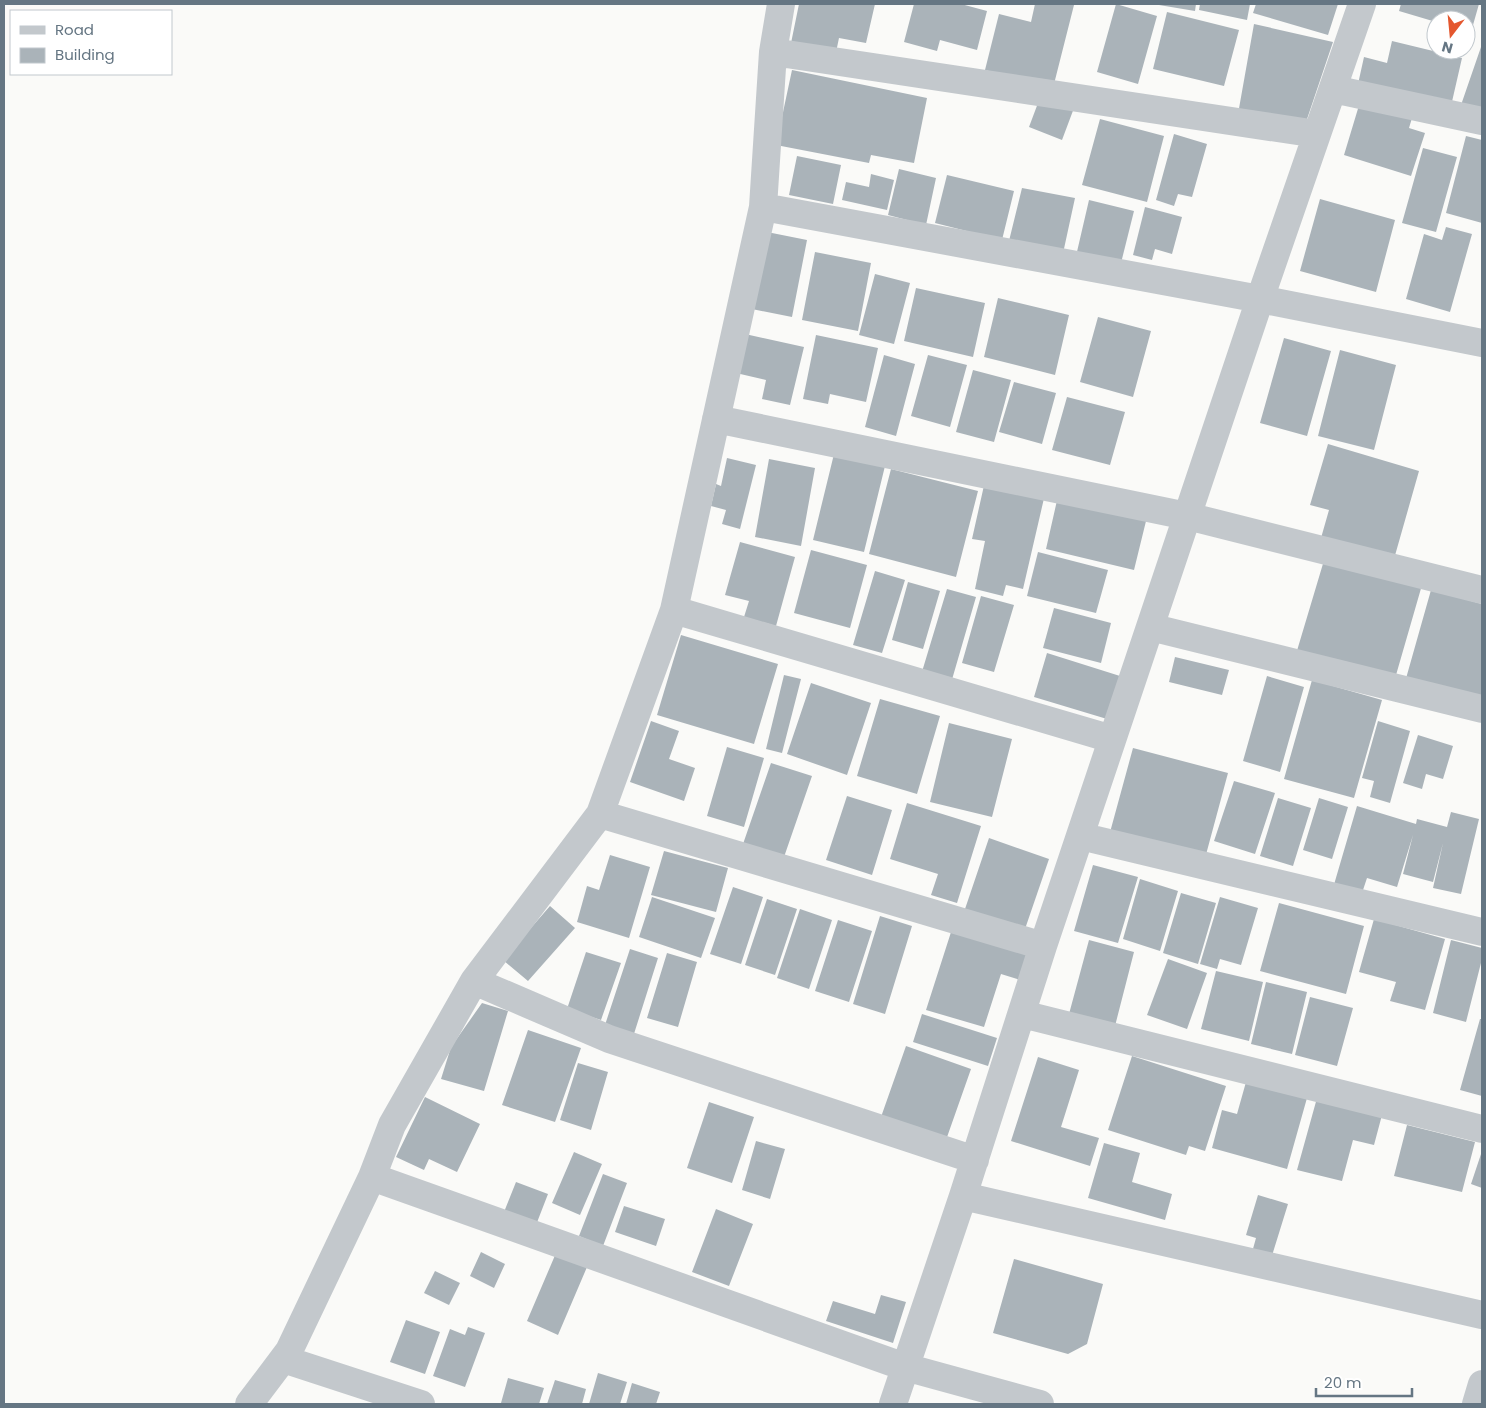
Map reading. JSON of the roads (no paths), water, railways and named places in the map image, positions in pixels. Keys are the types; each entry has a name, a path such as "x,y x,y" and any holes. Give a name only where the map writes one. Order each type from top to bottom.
{"street":[{"path":"249,1404 293,1343 372,1177 392,1125 474,981 600,814 674,610 763,207 773,52 781,4"},
{"path":"892,1404 975,1160 1112,738 1362,4"},
{"path":"773,52 1317,134"},
{"path":"1333,89 1482,121"},
{"path":"763,207 1260,299 1482,343"},
{"path":"716,419 1187,516 1482,590"},
{"path":"674,610 1112,738"},
{"path":"1150,627 1482,709"},
{"path":"600,814 1043,946"},
{"path":"1080,836 1482,932"},
{"path":"474,981 609,1039 975,1160"},
{"path":"1022,1014 1482,1129"},
{"path":"372,1177 905,1367 1040,1404"},
{"path":"963,1196 1482,1315"},
{"path":"283,1359 421,1404"}]}
